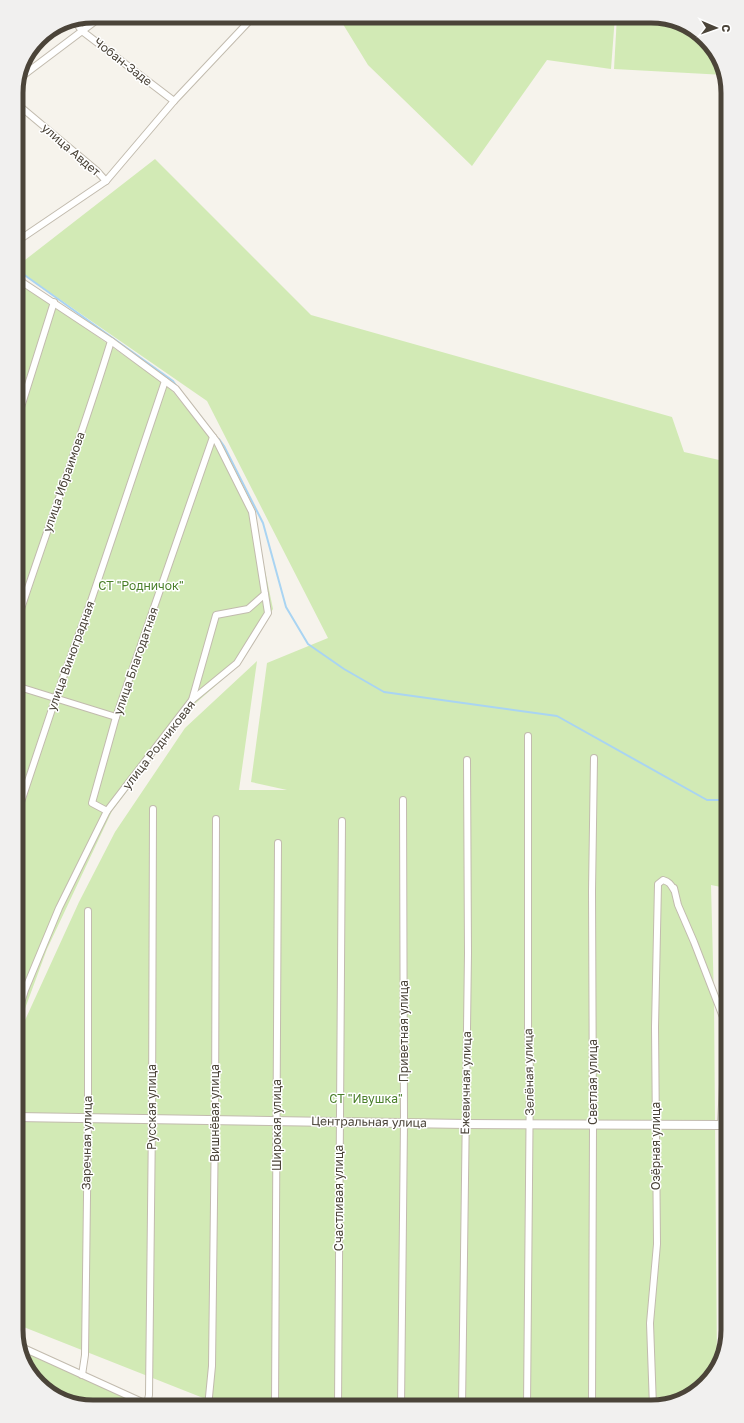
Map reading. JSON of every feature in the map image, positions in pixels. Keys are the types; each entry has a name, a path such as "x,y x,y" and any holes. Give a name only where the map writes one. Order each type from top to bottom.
{"street":[{"path":"26,73 92,23"},
{"path":"23,237 106,181 174,101 247,23"},
{"name":"Чобан-Заде","path":"78,24 82,30 174,101"},
{"name":"улица Авдет","path":"23,109 96,170 106,181"},
{"name":"улица Родниковая","path":"23,282 111,340 176,389 217,442 252,512 268,613 237,663 192,700 107,811 60,908 23,996"},
{"path":"23,401 54,302"},
{"name":"улица Ибраимова","path":"23,603 111,340"},
{"name":"улица Виноградная","path":"23,796 56,697 91,601 165,381"},
{"name":"улица Благодатная","path":"107,811 92,803 116,717 213,437"},
{"path":"192,700 216,615 248,609 265,594"},
{"path":"23,688 116,717"},
{"name":"Зелёная улица","path":"527,1400 529,1124 528,736"},
{"name":"Светлая улица","path":"592,1400 592,891 594,758"},
{"name":"Ежевичная улица","path":"462,1400 468,953 467,760"},
{"name":"Приветная улица","path":"401,1400 404,1122 403,800"},
{"name":"Русская улица","path":"149,1400 153,809"},
{"name":"Вишнёвая улица","path":"209,1400 212,1366 215,1120 216,819"},
{"name":"Счастливая улица","path":"338,1400 342,821"},
{"name":"Широкая улица","path":"275,1400 278,1121 278,843"},
{"name":"Озёрная улица","path":"653,1400 650,1322 657,1244 655,1027 658,884 663,880 667,881 671,884 674,890"},
{"path":"674,882 674,890 678,906 721,1011"},
{"name":"Заречная улица","path":"82,1375 85,1355 88,1118 88,911"},
{"name":"Центральная улица","path":"23,1117 466,1124 721,1125"},
{"path":"26,1349 137,1400"}],"green space":[{"path":"342,23 614,23 611,69 547,60 472,166 368,65"},
{"path":"617,23 656,23 665,24 682,30 696,39 696,48 705,48 707,50 716,66 719,75 614,69"},
{"name":"СТ \"Ивушка\"","path":"155,159 311,315 672,417 684,452 721,460 721,887 711,885 714,1000 717,1353 714,1361 704,1376 686,1391 665,1399 651,1400 208,1400 23,1327 23,1025 79,902 115,832 185,728 257,661 239,790 287,790 251,782 267,663 328,638 207,401 23,274 23,262"},
{"name":"СТ \"Родничок\"","path":"23,286 170,388 219,449 252,508 273,609 238,666 189,709 112,811 47,949 23,1014"},
{"path":"26,1352 133,1400 88,1400 79,1399 62,1393 43,1380 32,1365"}],"waterway":[{"path":"23,274 173,381 177,387"},
{"path":"219,439 263,523 286,607 308,644 344,669 384,692 557,716 707,800 721,800"}]}
